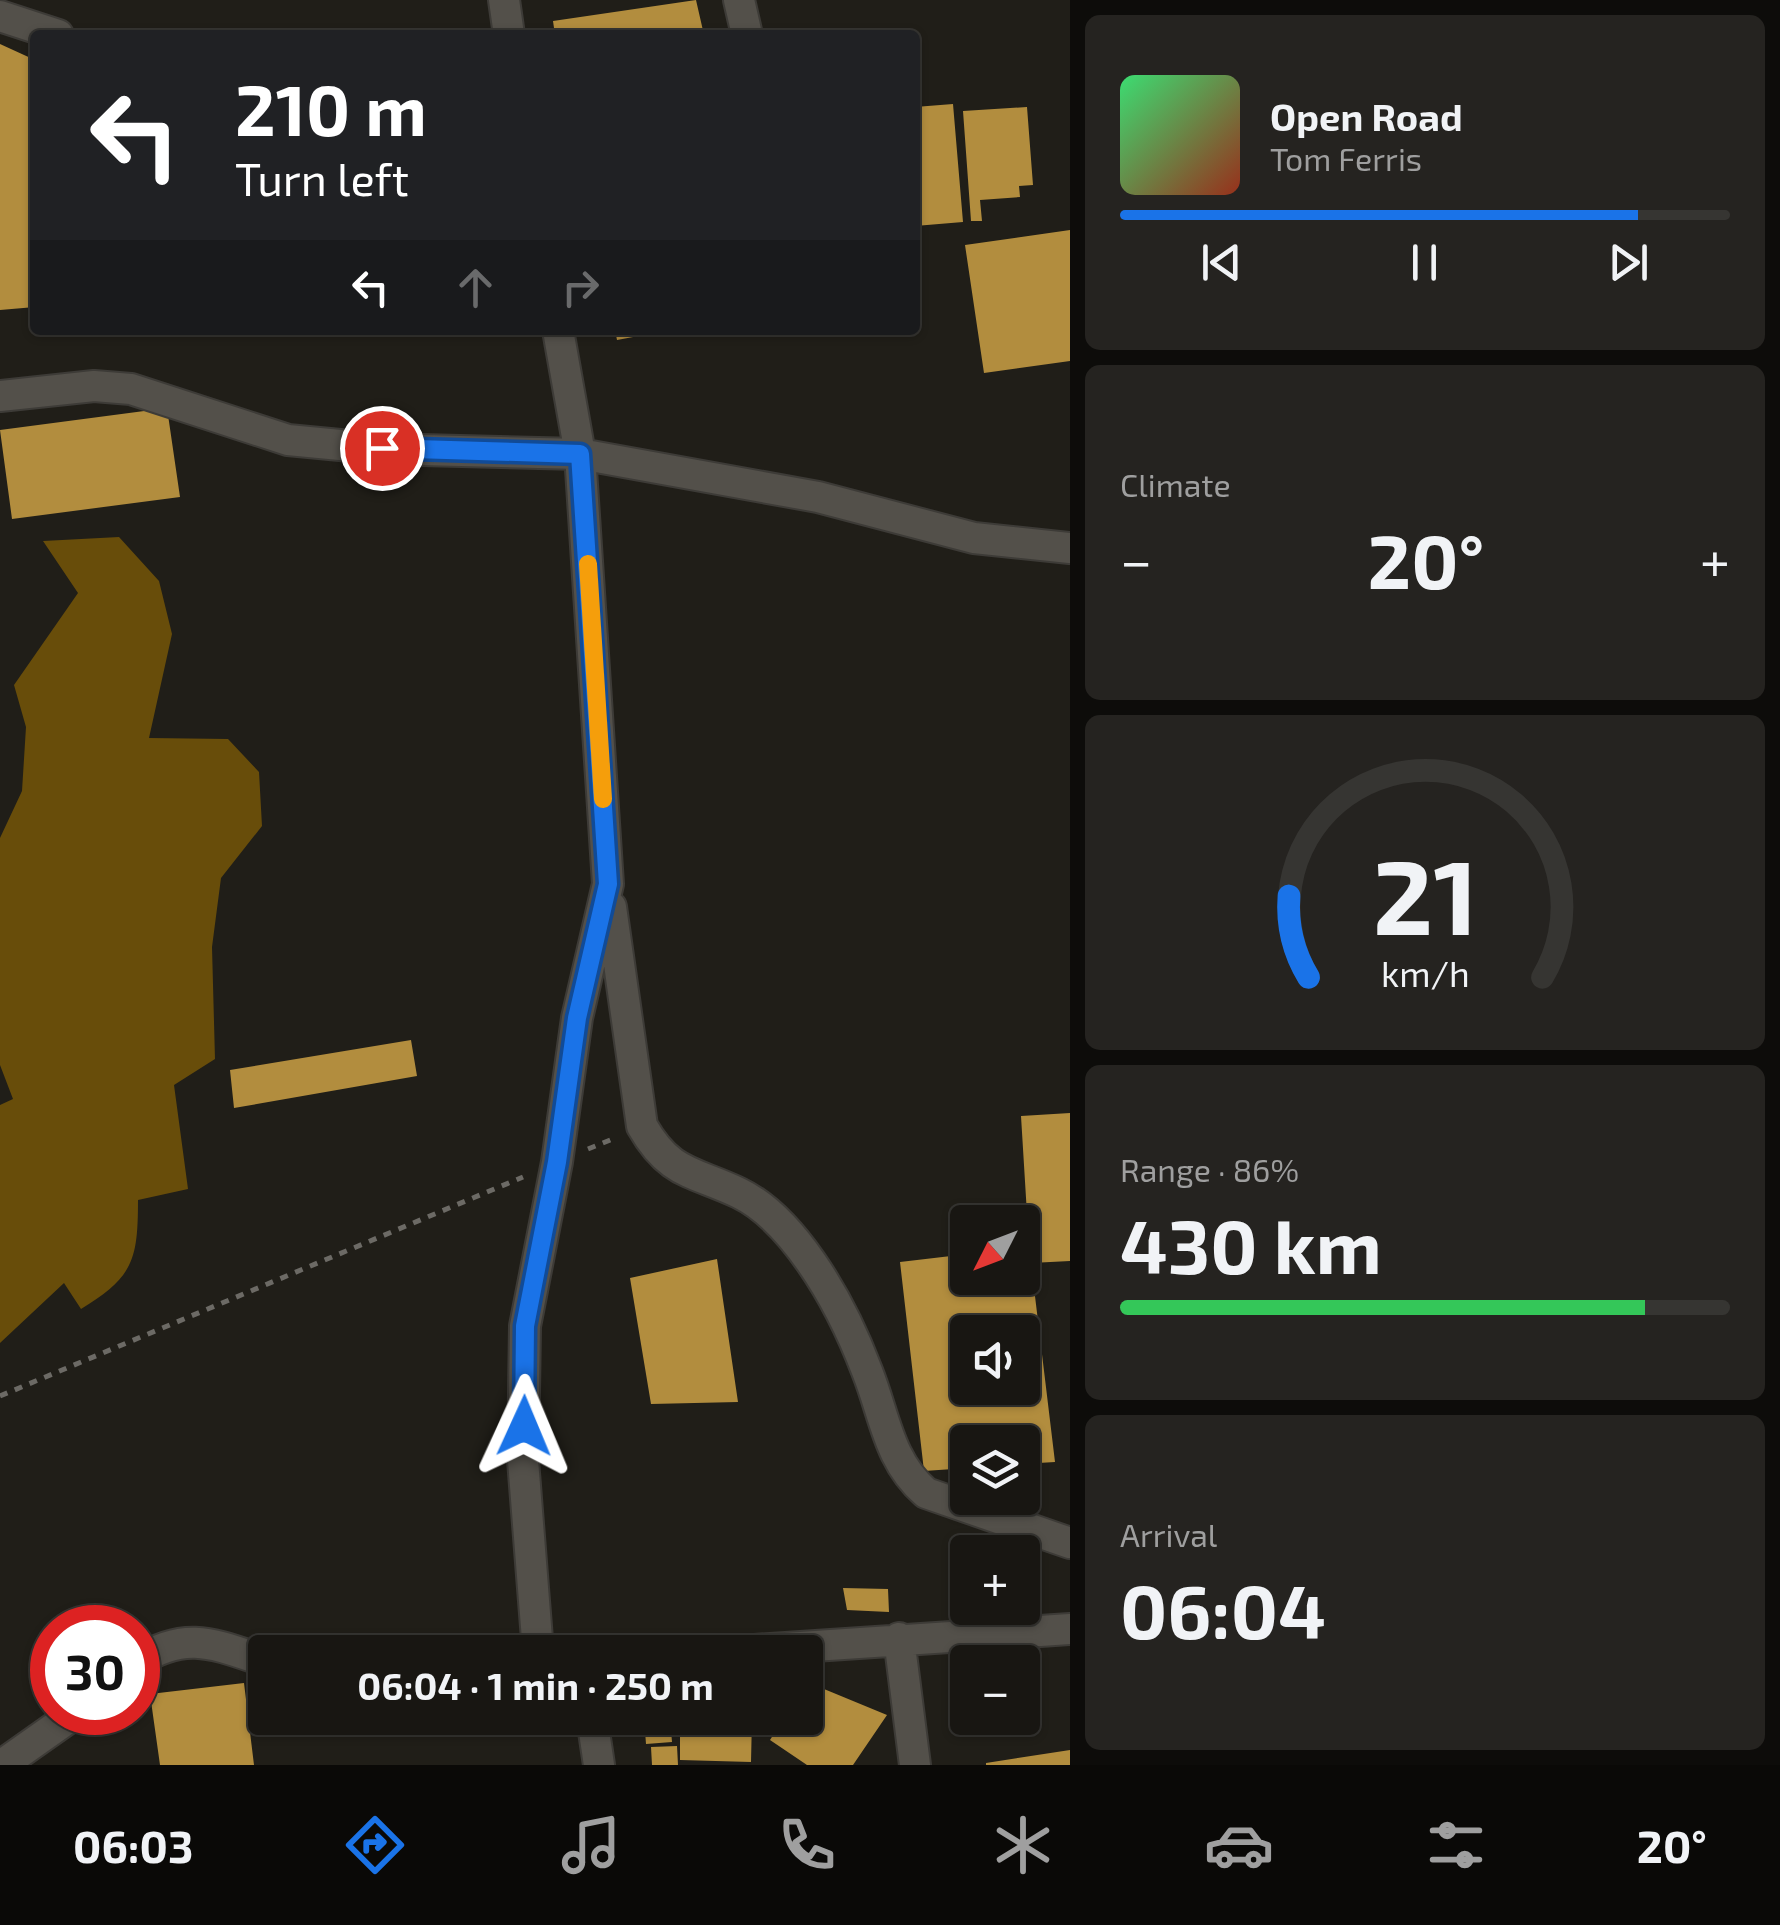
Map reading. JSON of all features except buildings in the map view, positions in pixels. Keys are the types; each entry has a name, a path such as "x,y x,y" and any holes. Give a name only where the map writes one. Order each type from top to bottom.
{"street":[{"path":"504,0 508,30"},
{"path":"739,0 746,30"},
{"path":"0,16 43,30"},
{"path":"559,335 580,454 608,884 642,1126 658,1155 685,1174 740,1194 763,1210 811,1262 847,1324 869,1375 889,1445 910,1480 926,1494 1070,1543"},
{"path":"0,396 94,386 131,390 288,440 382,448 580,454 818,497 974,538 1070,548"},
{"path":"537,1635 523,1460 525,1326 557,1162 577,1018 608,884"},
{"path":"823,1644 1070,1629"},
{"path":"899,1638 915,1765"},
{"path":"160,1646 185,1639 248,1657"},
{"path":"2,1765 44,1735"},
{"path":"595,1735 599,1765"}],"path":[{"path":"0,1396 642,1126"}],"shaded area":[{"path":"119,537 159,581 172,634 149,738 228,739 259,772 262,826 221,878 212,947 215,1059 174,1085 188,1189 138,1200 134,1253 112,1287 81,1309 64,1283 0,1343 0,1105 13,1099 0,1065 0,838 22,791 26,727 14,685 78,593 43,541"}],"slow traffic":[{"path":"588,564 603,799"}],"route":[{"path":"382,448 580,454 608,884 577,1018 557,1162 525,1326 524,1426"}]}
